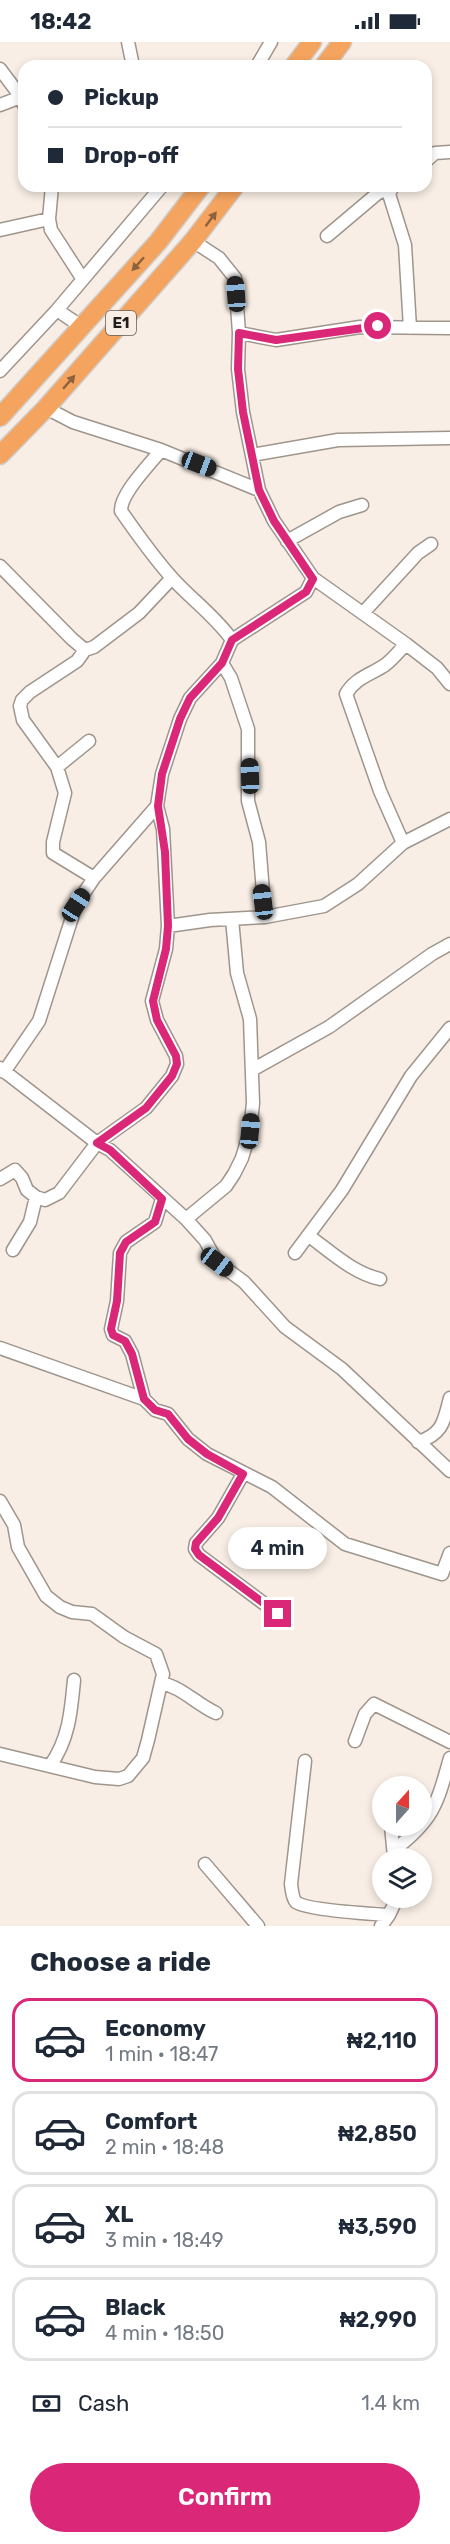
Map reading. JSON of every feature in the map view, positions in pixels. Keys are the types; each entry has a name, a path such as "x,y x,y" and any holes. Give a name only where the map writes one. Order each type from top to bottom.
{"highway":[{"path":"298,60 312,42"},
{"path":"328,60 342,42"},
{"name":"E1","path":"0,417 158,242 196,192"},
{"name":"E1","path":"0,455 46,408 193,241 230,192"}],"street":[{"path":"128,42 132,60"},
{"path":"260,60 271,42"},
{"path":"0,69 18,94"},
{"path":"0,105 18,102"},
{"path":"432,156 435,153 450,152"},
{"path":"51,192 49,219 58,243 82,279"},
{"path":"0,371 57,310 157,192"},
{"path":"327,236 380,192"},
{"path":"390,192 405,245 410,328"},
{"path":"0,230 49,219"},
{"path":"193,241 219,258 234,278 239,333 238,369 243,412 259,490 287,541 313,579 406,644 437,668 450,684"},
{"path":"57,310 82,327"},
{"path":"239,333 276,340 360,327 450,328"},
{"path":"46,408 73,422 161,450 259,490"},
{"path":"252,455 338,440 450,438"},
{"path":"161,450 120,503 121,511 172,578 201,608 219,621 232,640"},
{"path":"287,541 339,512 362,505"},
{"path":"363,613 418,553 431,544"},
{"path":"0,566 85,650"},
{"path":"94,878 53,854 53,842 65,793 57,767 23,720 20,706 22,700 30,692 77,661 85,650 94,647 139,613 172,578"},
{"path":"0,1179 15,1170 22,1178 27,1190 36,1197 45,1200 59,1193 97,1143 146,1108 172,1076 177,1064 176,1056 157,1020 153,1001 166,949 168,926 165,852 158,806 162,774 180,719 190,698 222,663 232,640 306,592 313,579"},
{"path":"403,843 380,791 346,694 362,676 385,664 406,644"},
{"path":"222,663 231,678 248,729 248,801 259,842 265,917"},
{"path":"57,767 89,741"},
{"path":"158,806 94,878 76,905 39,1021 2,1070 97,1143 110,1150 186,1219 205,1240 217,1262 244,1282 285,1327 342,1369 450,1472"},
{"path":"168,926 265,917 324,906 344,895 403,843 450,819"},
{"path":"186,1219 226,1186 242,1158 250,1131 252,1070 250,1018 237,973 232,919"},
{"path":"252,1070 329,1027 432,954 450,944"},
{"path":"295,1253 342,1190 411,1076 450,1028"},
{"path":"13,1250 30,1222 36,1197"},
{"path":"144,1399 132,1354 125,1341 113,1335 111,1329 117,1301 120,1253 126,1242 155,1222 162,1199"},
{"path":"309,1236 351,1266 380,1280"},
{"path":"0,1348 144,1399 155,1410 168,1414 188,1439 243,1474 272,1487 345,1544 442,1574 450,1552"},
{"path":"418,1442 433,1438 446,1416 450,1398"},
{"path":"243,1474 218,1518 196,1543 195,1549 199,1555 278,1614"},
{"path":"0,1501 14,1525 18,1547 46,1596 66,1610 92,1614 124,1637 156,1654 163,1670 143,1758 128,1776 119,1779 94,1777 0,1754"},
{"path":"50,1766 63,1745 70,1725 74,1680"},
{"path":"161,1683 176,1688 203,1708 216,1713"},
{"path":"355,1741 365,1714 374,1704 450,1742"},
{"path":"400,1848 428,1819 437,1803 450,1758"},
{"path":"305,1761 291,1884 293,1899 299,1904 310,1906 389,1916"},
{"path":"205,1864 258,1926"},
{"path":"381,1926 393,1908"}],"route":[{"path":"278,1614 199,1555 195,1549 196,1543 218,1518 243,1474 207,1454 188,1439 168,1414 155,1410 144,1399 132,1354 125,1341 113,1335 111,1329 117,1301 120,1253 126,1242 135,1234 155,1222 162,1199 110,1150 97,1143 146,1108 172,1076 177,1064 176,1056 157,1020 153,1001 166,949 168,926 165,852 158,806 162,774 180,719 190,698 222,663 232,640 238,633 283,609 306,592 313,579 274,521 259,490 243,412 238,369 239,333 276,340 288,336 378,326"}]}
